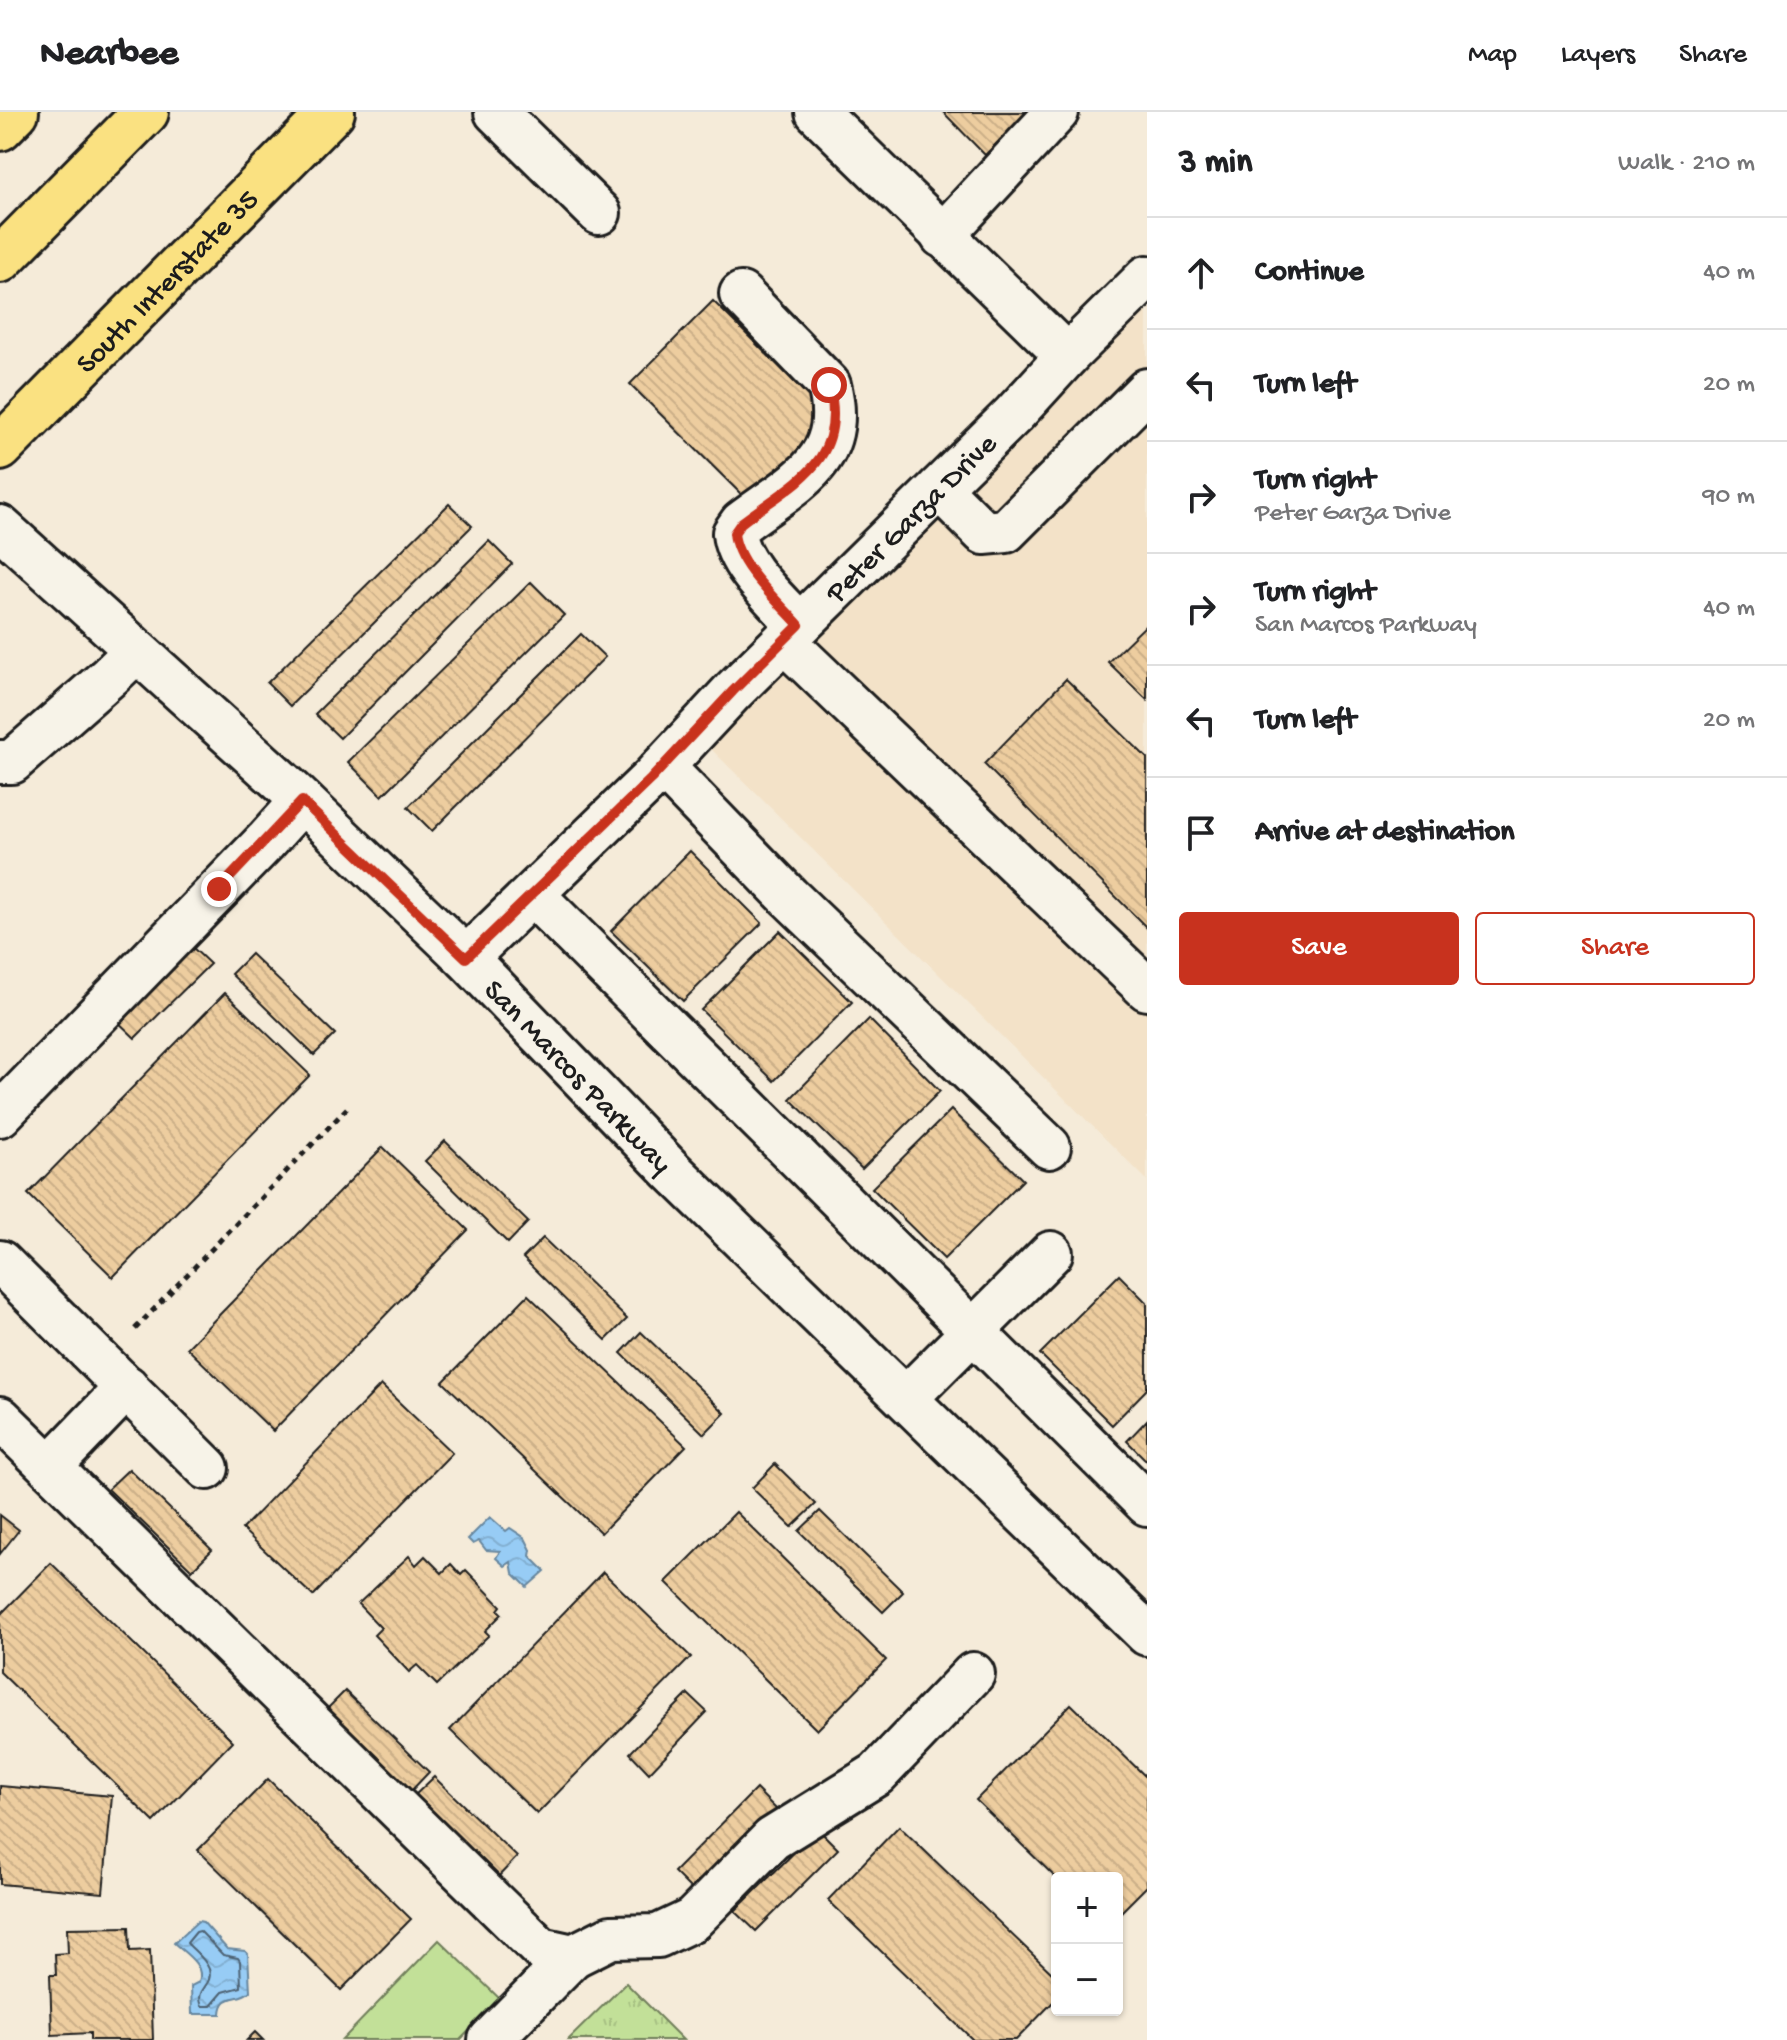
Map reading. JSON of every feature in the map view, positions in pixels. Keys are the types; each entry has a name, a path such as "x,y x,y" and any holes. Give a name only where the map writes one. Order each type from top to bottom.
{"main road":[{"path":"0,128 16,112"},
{"path":"0,260 146,112"},
{"name":"South Interstate 35","path":"0,448 332,112"}],"street":[{"path":"496,112 599,213"},
{"path":"817,112 1067,356"},
{"path":"942,236 1057,112"},
{"name":"Peter Garza Drive","path":"466,958 663,767 733,691 1014,414 1147,277"},
{"path":"741,294 829,385 834,404 834,432 818,464 741,523 734,533 735,545 743,560 792,633 1147,989"},
{"path":"939,488 984,533 1006,531 1147,390"},
{"name":"San Marcos Parkway","path":"0,527 302,801 466,958 671,1170 1147,1634"},
{"path":"0,762 12,762 136,651"},
{"path":"663,767 789,897 1049,1147"},
{"path":"0,1115 302,801"},
{"path":"533,895 1147,1504"},
{"path":"906,1398 1051,1253"},
{"path":"0,1262 207,1468"},
{"path":"50,1467 127,1387"},
{"path":"0,1418 541,1949 573,1956"},
{"path":"490,2040 573,1956 611,1937 658,1936 692,1920 772,1839 877,1774 973,1674"}],"path":[{"path":"135,1329 351,1104"}],"shaded area":[{"path":"1147,304 1147,1180 707,745"}],"green space":[{"path":"439,1940 500,1999 460,2040 342,2040"},
{"path":"626,1983 683,2040 568,2040"}],"water":[{"path":"490,1517 506,1531 510,1528 525,1538 531,1550 530,1556 545,1571 527,1587 513,1573 511,1562 505,1566 496,1558 500,1551 486,1550 479,1541 473,1544 468,1539"},
{"path":"198,1921 203,1922 227,1949 248,1954 250,1991 224,2003 221,2014 192,2014 191,1986 199,1982 199,1970 174,1943"}],"building":[{"path":"943,112 1029,112 985,155"},
{"path":"713,301 832,419 749,502 630,384"},
{"path":"449,504 472,526 290,706 267,683"},
{"path":"489,541 512,564 340,738 315,714"},
{"path":"531,582 564,615 382,796 348,762"},
{"path":"1147,624 1147,700 1108,662"},
{"path":"581,634 605,657 432,831 408,807"},
{"path":"1066,679 1147,758 1147,928 984,764"},
{"path":"690,851 762,923 683,1001 611,931"},
{"path":"780,931 852,1002 774,1081 701,1010"},
{"path":"190,945 210,964 135,1038 115,1019"},
{"path":"251,954 335,1034 314,1055 231,974"},
{"path":"225,993 310,1075 113,1277 28,1194"},
{"path":"869,1019 940,1091 862,1169 790,1099"},
{"path":"951,1110 1023,1180 944,1259 872,1188"},
{"path":"445,1141 528,1222 508,1243 425,1161"},
{"path":"383,1147 468,1230 273,1431 187,1348"},
{"path":"543,1238 627,1319 606,1340 523,1258"},
{"path":"1119,1275 1147,1303 1147,1389 1112,1425 1040,1354"},
{"path":"528,1295 686,1446 601,1533 443,1382"},
{"path":"641,1332 725,1413 704,1434 621,1353"},
{"path":"381,1385 452,1453 313,1596 242,1529"},
{"path":"1147,1420 1147,1461 1127,1441"},
{"path":"775,1464 816,1504 792,1527 752,1488"},
{"path":"129,1469 212,1550 192,1570 108,1489"},
{"path":"820,1511 903,1592 883,1612 799,1531"},
{"path":"736,1512 886,1660 817,1730 666,1582"},
{"path":"0,1515 19,1530 0,1554"},
{"path":"409,1556 416,1565 425,1556 442,1573 451,1564 461,1575 466,1570 501,1606 498,1610 502,1614 485,1631 489,1635 437,1685 417,1665 409,1672 374,1635 381,1628 358,1604"},
{"path":"51,1563 233,1741 154,1822 0,1672 0,1615"},
{"path":"603,1572 691,1657 537,1814 450,1730"},
{"path":"345,1691 429,1772 409,1793 325,1711"},
{"path":"688,1694 707,1712 649,1773 630,1753"},
{"path":"1071,1704 1147,1778 1147,1886 1123,1910 1123,1872 1051,1873 976,1800"},
{"path":"434,1777 517,1857 497,1878 413,1797"},
{"path":"268,1779 411,1919 341,1990 198,1850"},
{"path":"0,1786 112,1796 103,1893 0,1884"},
{"path":"756,1789 777,1810 694,1892 674,1872"},
{"path":"899,1826 1051,1972 1051,2004 1016,2040 973,2040 828,1900"},
{"path":"818,1829 838,1849 756,1931 735,1911"},
{"path":"129,1927 130,1951 150,1950 153,2040 90,2040 90,2033 52,2035 50,1975 56,1975 55,1954 68,1953 67,1928"},
{"path":"255,2032 263,2040 247,2040"}],"route":[{"path":"219,889 302,801 466,958 651,779 799,625 743,560 735,545 734,533 741,523 818,464 834,432 834,404 829,385"}]}
